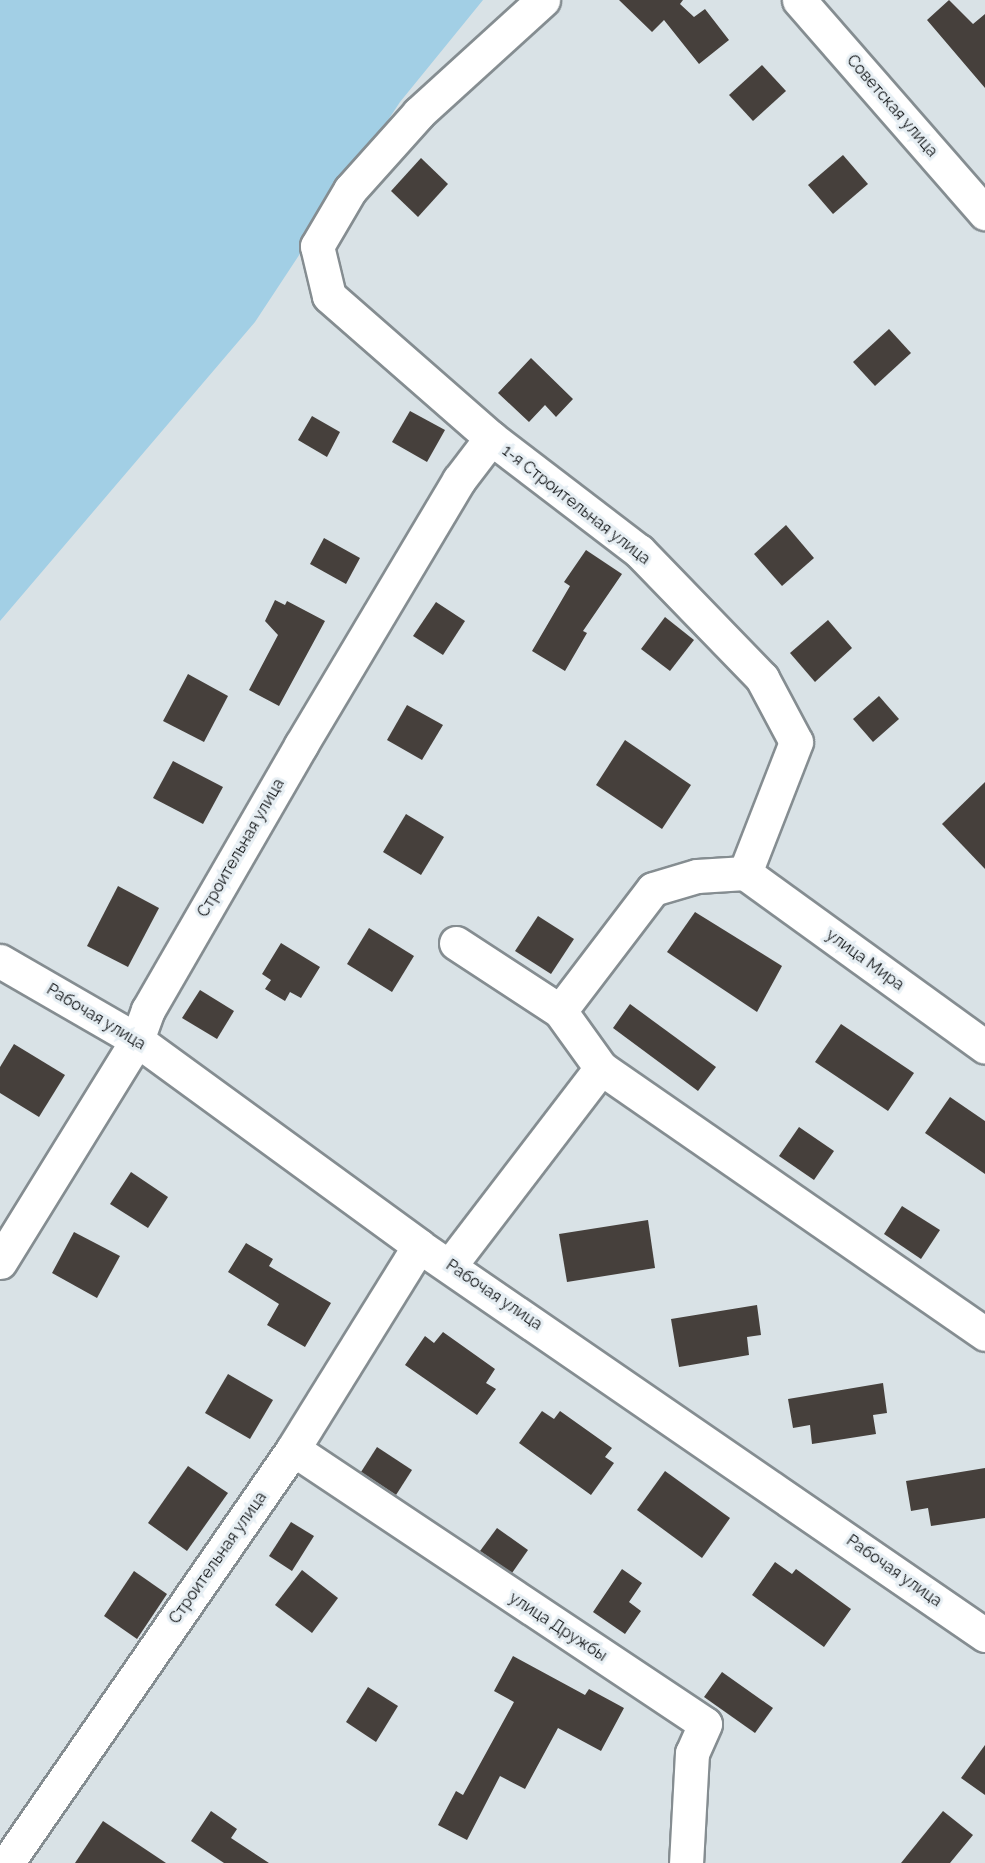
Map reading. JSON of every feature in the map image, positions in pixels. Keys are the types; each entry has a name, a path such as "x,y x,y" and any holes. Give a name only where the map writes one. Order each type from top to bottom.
{"street":[{"name":"1-я Строительная улица","path":"543,0 419,113 350,190 317,246 329,296 491,438 639,551 762,678 796,742 746,873"},
{"name":"Советская улица","path":"799,0 985,213"},
{"name":"Строительная улица","path":"0,1262 137,1040 148,1010 301,745 459,480 491,438"},
{"path":"560,1011 653,889 697,876 746,873"},
{"name":"улица Мира","path":"746,873 985,1047"},
{"path":"456,943 560,1011 601,1068 985,1334"},
{"name":"Рабочая улица","path":"0,961 137,1040 419,1246 451,1264 985,1635"},
{"path":"451,1264 601,1068"},
{"name":"Строительная улица","path":"7,1863 293,1449 419,1246"},
{"name":"улица Дружбы","path":"293,1449 705,1724 692,1753 687,1863"}],"shaded area":[{"path":"0,0 483,0 400,102 255,322 0,621"}],"building":[{"path":"619,0 683,0 680,4 694,17 705,9 729,40 699,64 664,20 652,32"},
{"path":"949,0 973,24 985,14 985,88 927,20"},
{"path":"762,65 786,91 753,121 729,95"},
{"path":"843,155 868,184 833,214 808,185"},
{"path":"421,158 448,184 418,217 391,191"},
{"path":"889,329 911,353 875,386 853,362"},
{"path":"531,358 573,399 556,417 545,405 529,422 498,393"},
{"path":"410,411 445,430 427,462 392,442"},
{"path":"312,416 340,432 327,457 298,440"},
{"path":"786,525 814,558 782,586 754,554"},
{"path":"324,538 360,558 346,584 310,564"},
{"path":"586,550 622,574 583,631 587,633 565,671 532,651 570,586 564,582"},
{"path":"275,600 285,605 287,601 325,621 279,706 249,690 278,635 265,621"},
{"path":"436,602 465,621 443,655 413,636"},
{"path":"665,617 694,640 670,671 641,649"},
{"path":"828,620 852,648 815,682 790,653"},
{"path":"188,674 228,696 204,742 163,721"},
{"path":"879,696 899,719 873,742 853,719"},
{"path":"407,705 443,725 422,760 387,740"},
{"path":"625,740 691,785 662,829 596,785"},
{"path":"173,761 223,787 203,824 153,798"},
{"path":"985,782 985,869 942,824"},
{"path":"406,814 444,837 421,875 383,852"},
{"path":"118,886 159,908 128,967 87,946"},
{"path":"695,912 782,966 757,1012 667,952"},
{"path":"538,916 574,939 551,974 515,951"},
{"path":"369,928 414,956 392,992 347,964"},
{"path":"281,943 320,967 301,998 290,992 285,1001 265,989 271,980 262,974"},
{"path":"200,990 234,1011 217,1039 182,1018"},
{"path":"630,1004 716,1067 698,1091 613,1028"},
{"path":"841,1024 914,1073 888,1111 815,1062"},
{"path":"14,1044 65,1075 39,1117 0,1093 0,1067"},
{"path":"950,1097 985,1121 985,1174 925,1133"},
{"path":"799,1127 834,1151 814,1180 779,1156"},
{"path":"131,1172 168,1197 148,1228 110,1204"},
{"path":"902,1206 940,1230 921,1259 884,1234"},
{"path":"648,1220 655,1268 567,1282 559,1234"},
{"path":"74,1232 120,1256 97,1298 52,1273"},
{"path":"246,1243 273,1259 269,1266 331,1303 305,1347 267,1325 279,1304 228,1272"},
{"path":"757,1305 761,1335 747,1337 749,1355 679,1367 671,1319"},
{"path":"443,1332 495,1369 486,1383 496,1389 477,1415 405,1365 425,1336 434,1343"},
{"path":"228,1374 273,1400 250,1439 205,1413"},
{"path":"883,1383 887,1413 873,1415 876,1434 812,1444 810,1425 793,1428 788,1399"},
{"path":"542,1411 554,1419 560,1411 612,1448 605,1457 614,1463 591,1495 519,1443"},
{"path":"377,1447 412,1470 396,1495 361,1472"},
{"path":"188,1466 228,1493 187,1551 148,1523"},
{"path":"985,1468 985,1518 931,1526 928,1508 911,1511 906,1481"},
{"path":"665,1471 730,1518 702,1558 637,1510"},
{"path":"291,1522 314,1536 292,1571 269,1556"},
{"path":"497,1528 528,1550 512,1573 480,1551"},
{"path":"775,1562 792,1574 796,1569 851,1609 824,1647 752,1595"},
{"path":"622,1569 642,1583 629,1602 641,1611 625,1634 593,1612"},
{"path":"302,1570 338,1598 312,1633 275,1605"},
{"path":"134,1571 167,1594 137,1639 104,1616"},
{"path":"513,1656 585,1695 589,1689 624,1708 601,1751 558,1728 525,1789 500,1776 467,1840 438,1825 456,1791 463,1795 514,1702 494,1691"},
{"path":"722,1672 773,1708 755,1733 704,1697"},
{"path":"368,1687 398,1706 376,1742 346,1722"},
{"path":"985,1745 985,1795 961,1778"},
{"path":"211,1811 237,1829 231,1838 269,1863 224,1863 191,1841"},
{"path":"943,1811 973,1835 950,1863 901,1863"},
{"path":"103,1821 166,1863 75,1863"}]}
